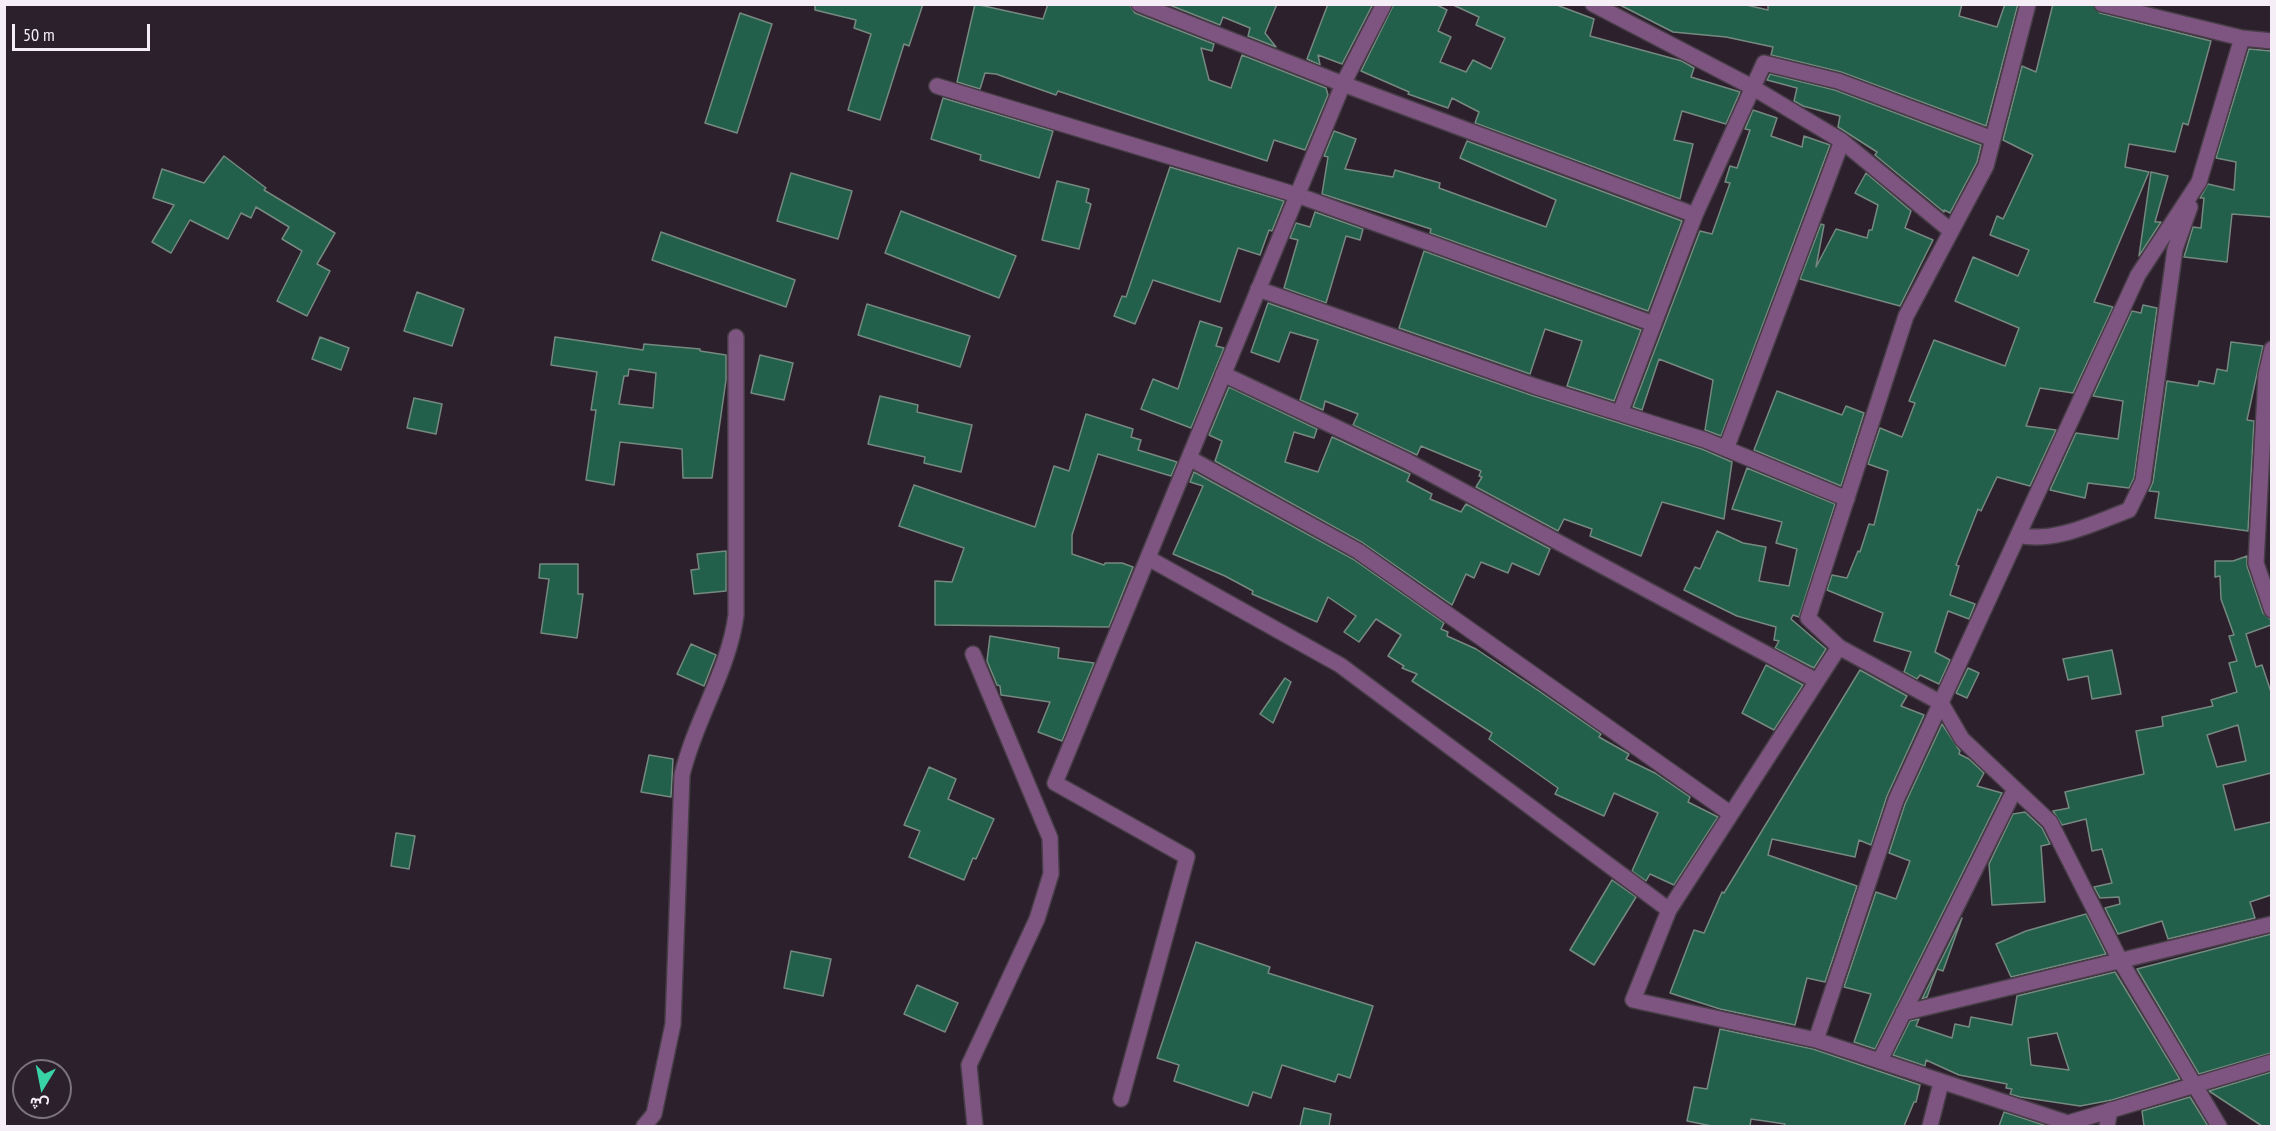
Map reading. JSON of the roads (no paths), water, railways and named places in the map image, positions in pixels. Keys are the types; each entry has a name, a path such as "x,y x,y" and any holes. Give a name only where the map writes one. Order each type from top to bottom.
{"street":[{"path":"1139,4 1343,84 1695,215"},
{"path":"1121,1099 1187,857 1055,783 1343,84 1384,4"},
{"path":"1593,4 1752,87 1842,141 1951,231"},
{"path":"2028,4 1986,166 1906,316 1808,618 1839,647 1941,703 1962,739 2050,822 2121,962 2219,1126"},
{"path":"2102,4 2242,38 2271,41"},
{"path":"2019,535 2027,537 2063,533 2129,510 2143,481 2175,249 2199,182 2242,38"},
{"path":"1620,413 1695,215 1764,63 1838,81 1993,139"},
{"path":"937,86 1298,195 1654,324"},
{"path":"1726,449 1842,141"},
{"path":"1816,1040 1896,800 2138,275 2199,182"},
{"path":"1258,289 1726,449 1847,499"},
{"path":"644,1126 654,1114 673,1024 682,775 688,751 734,636 736,615 736,336"},
{"path":"2271,349 2256,563 2271,610"},
{"path":"1223,374 1405,460 1817,681"},
{"path":"1189,458 1358,551 1731,814"},
{"path":"1148,558 1340,665 1669,910"},
{"path":"1839,647 1669,910 1634,1000 1816,1040 2068,1123 2271,1062"},
{"path":"973,654 1050,838 1052,859 1050,874 1036,919 969,1065 975,1126"},
{"path":"1880,1060 2015,789"},
{"path":"1903,1013 2271,924"},
{"path":"1930,1126 1941,1083"},
{"path":"2106,1126 2110,1110"}]}
